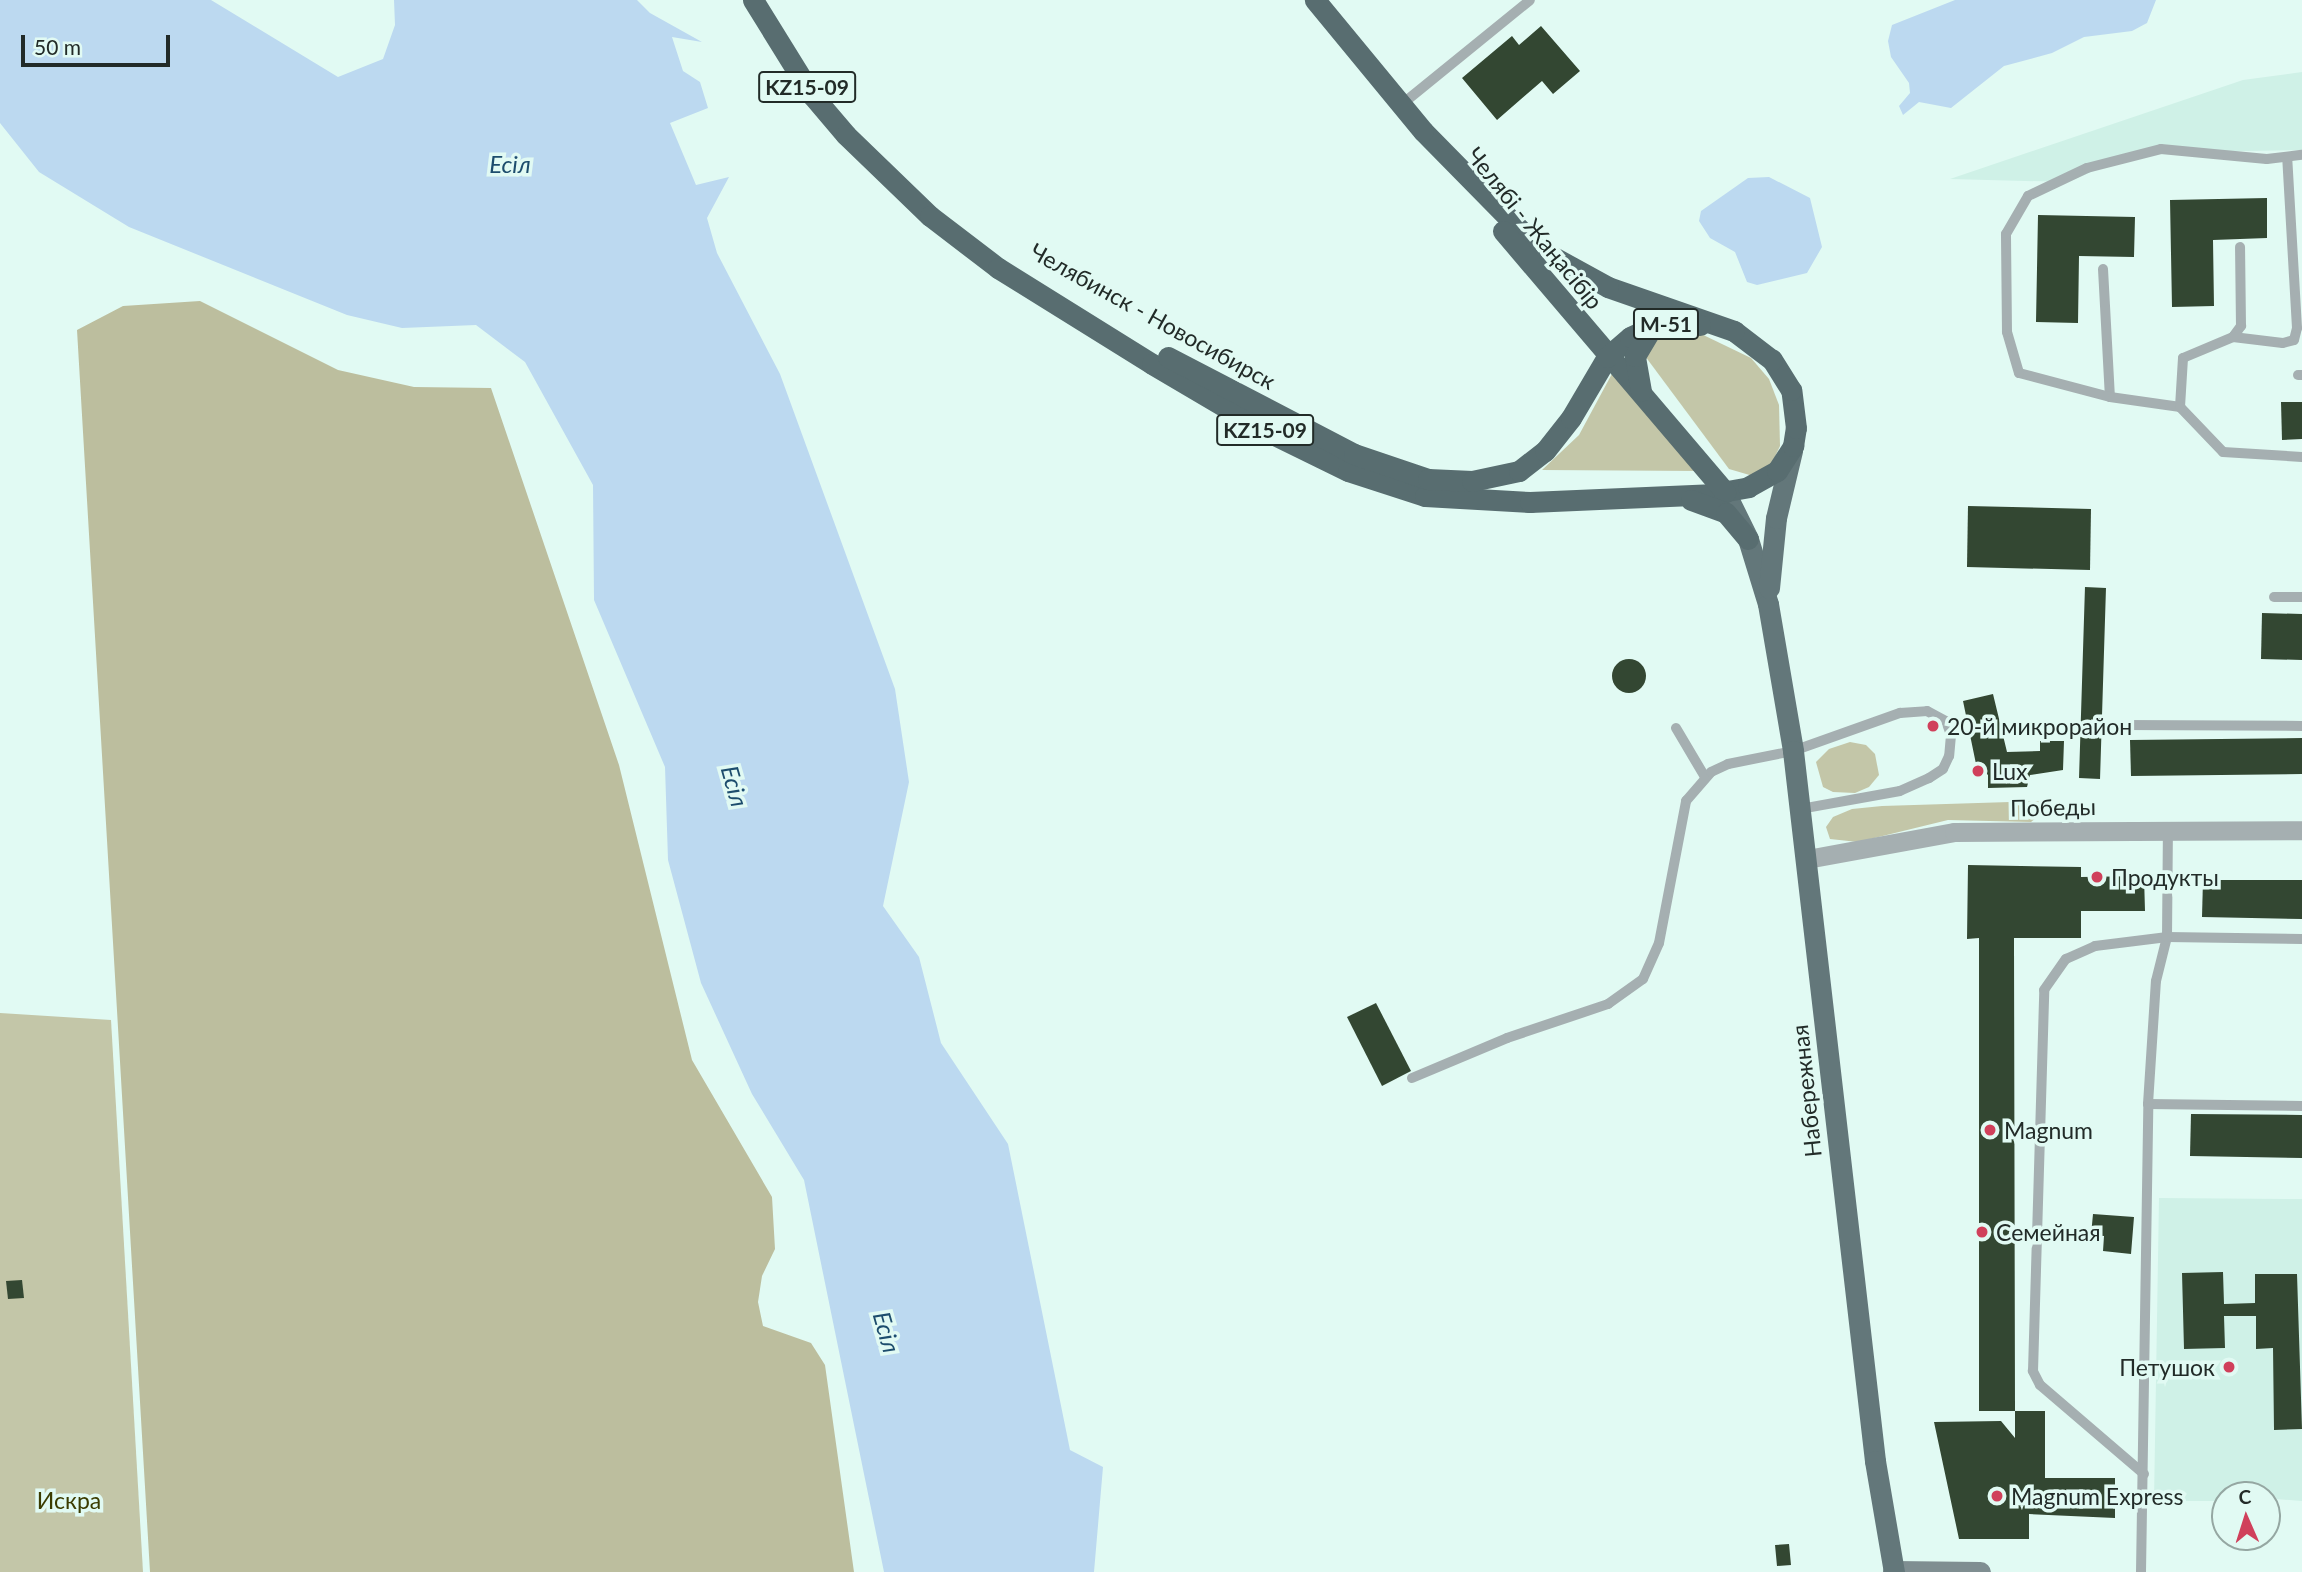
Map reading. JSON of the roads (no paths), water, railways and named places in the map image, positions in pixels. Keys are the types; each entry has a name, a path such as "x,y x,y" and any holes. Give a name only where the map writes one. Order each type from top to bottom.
{"highway":[{"name":"Челябинск - Новосибирск","path":"753,0 812,95 875,164 930,216 998,268 1264,430 1348,471 1413,493 1457,499 1661,498 1725,492 1766,479 1786,461 1793,446"},
{"path":"1315,0 1423,131 1539,250 1608,287 1734,331 1763,350 1782,373 1795,410 1793,446"},
{"name":"Челябі - Жаңасібір","path":"1423,131 1607,357"},
{"name":"Челябинск - Новосибирск","path":"875,164 968,239 1070,303 1354,454 1428,478 1484,480 1527,466 1556,439 1607,357"},
{"name":"M-51","path":"1607,357 1630,337 1656,325 1688,323 1734,331"},
{"path":"1649,404 1636,381 1634,361 1641,340 1656,325"},
{"path":"1607,357 1725,492"},
{"path":"1661,498 1714,506 1748,540"}],"main road":[{"name":"Набережная","path":"1768,604 1776,518 1793,446"},
{"name":"Набережная","path":"1725,492 1748,540 1768,604 1793,751 1870,1421 1894,1571"},
{"path":"1894,1571 1980,1572"}],"street":[{"name":"Победы","path":"1807,859 1954,832 2302,830"}],"lane":[{"path":"1401,105 1530,0"},
{"path":"2302,155 2267,159 2161,149 2087,167 2028,196 2006,234 2007,332 2019,373 2110,397 2180,407 2190,412 2223,452 2302,457"},
{"path":"2180,407 2183,358 2233,337 2283,343 2294,340 2297,328 2287,157"},
{"path":"2233,337 2242,320 2239,247"},
{"path":"2103,269 2110,397"},
{"path":"2274,597 2302,597"},
{"path":"1412,1078 1507,1038 1608,1004 1643,979 1659,943 1686,801 1705,776 1728,764 1793,751 1915,711 1939,714 1951,734 1943,769 1914,786 1799,810"},
{"path":"2124,725 2302,726"},
{"path":"1676,728 1705,776"},
{"path":"2141,1572 2148,1104 2157,981 2167,937 2168,830"},
{"path":"2144,1474 2040,1385 2034,1371 2043,990 2056,967 2081,950 2167,937 2302,939"},
{"path":"2148,1104 2302,1106"}],"water":[{"name":"Есіл","path":"0,0 211,0 338,77 383,59 395,25 394,0 637,0 650,13 702,42 672,37 683,71 700,82 708,108 670,123 696,185 729,177 707,218 717,253 780,374 895,689 909,782 883,906 919,957 941,1043 1008,1144 1070,1450 1103,1467 1094,1572 884,1572 804,1180 752,1094 701,983 668,860 665,767 594,600 593,485 525,362 476,325 402,328 347,315 129,227 39,172 0,123"},
{"path":"1955,0 2156,0 2147,23 2132,31 2084,37 2052,53 2004,66 1951,108 1919,102 1903,115 1899,106 1910,93 1909,83 1891,57 1888,41 1892,25"},
{"path":"1769,177 1810,198 1822,247 1807,273 1757,285 1747,282 1735,252 1710,238 1699,221 1701,211 1748,178"}],"place":[{"name":"20-й микрорайон","path":"1933,726"},
{"name":"Lux","path":"1978,771"},
{"name":"Продукты","path":"2097,877"},
{"name":"Magnum","path":"1990,1130"},
{"name":"Семейная","path":"1982,1232"},
{"name":"Петушок","path":"2229,1367"},
{"name":"Magnum Express","path":"1997,1496"}],"park label":[{"name":"Искра","path":"69,1500"}]}
